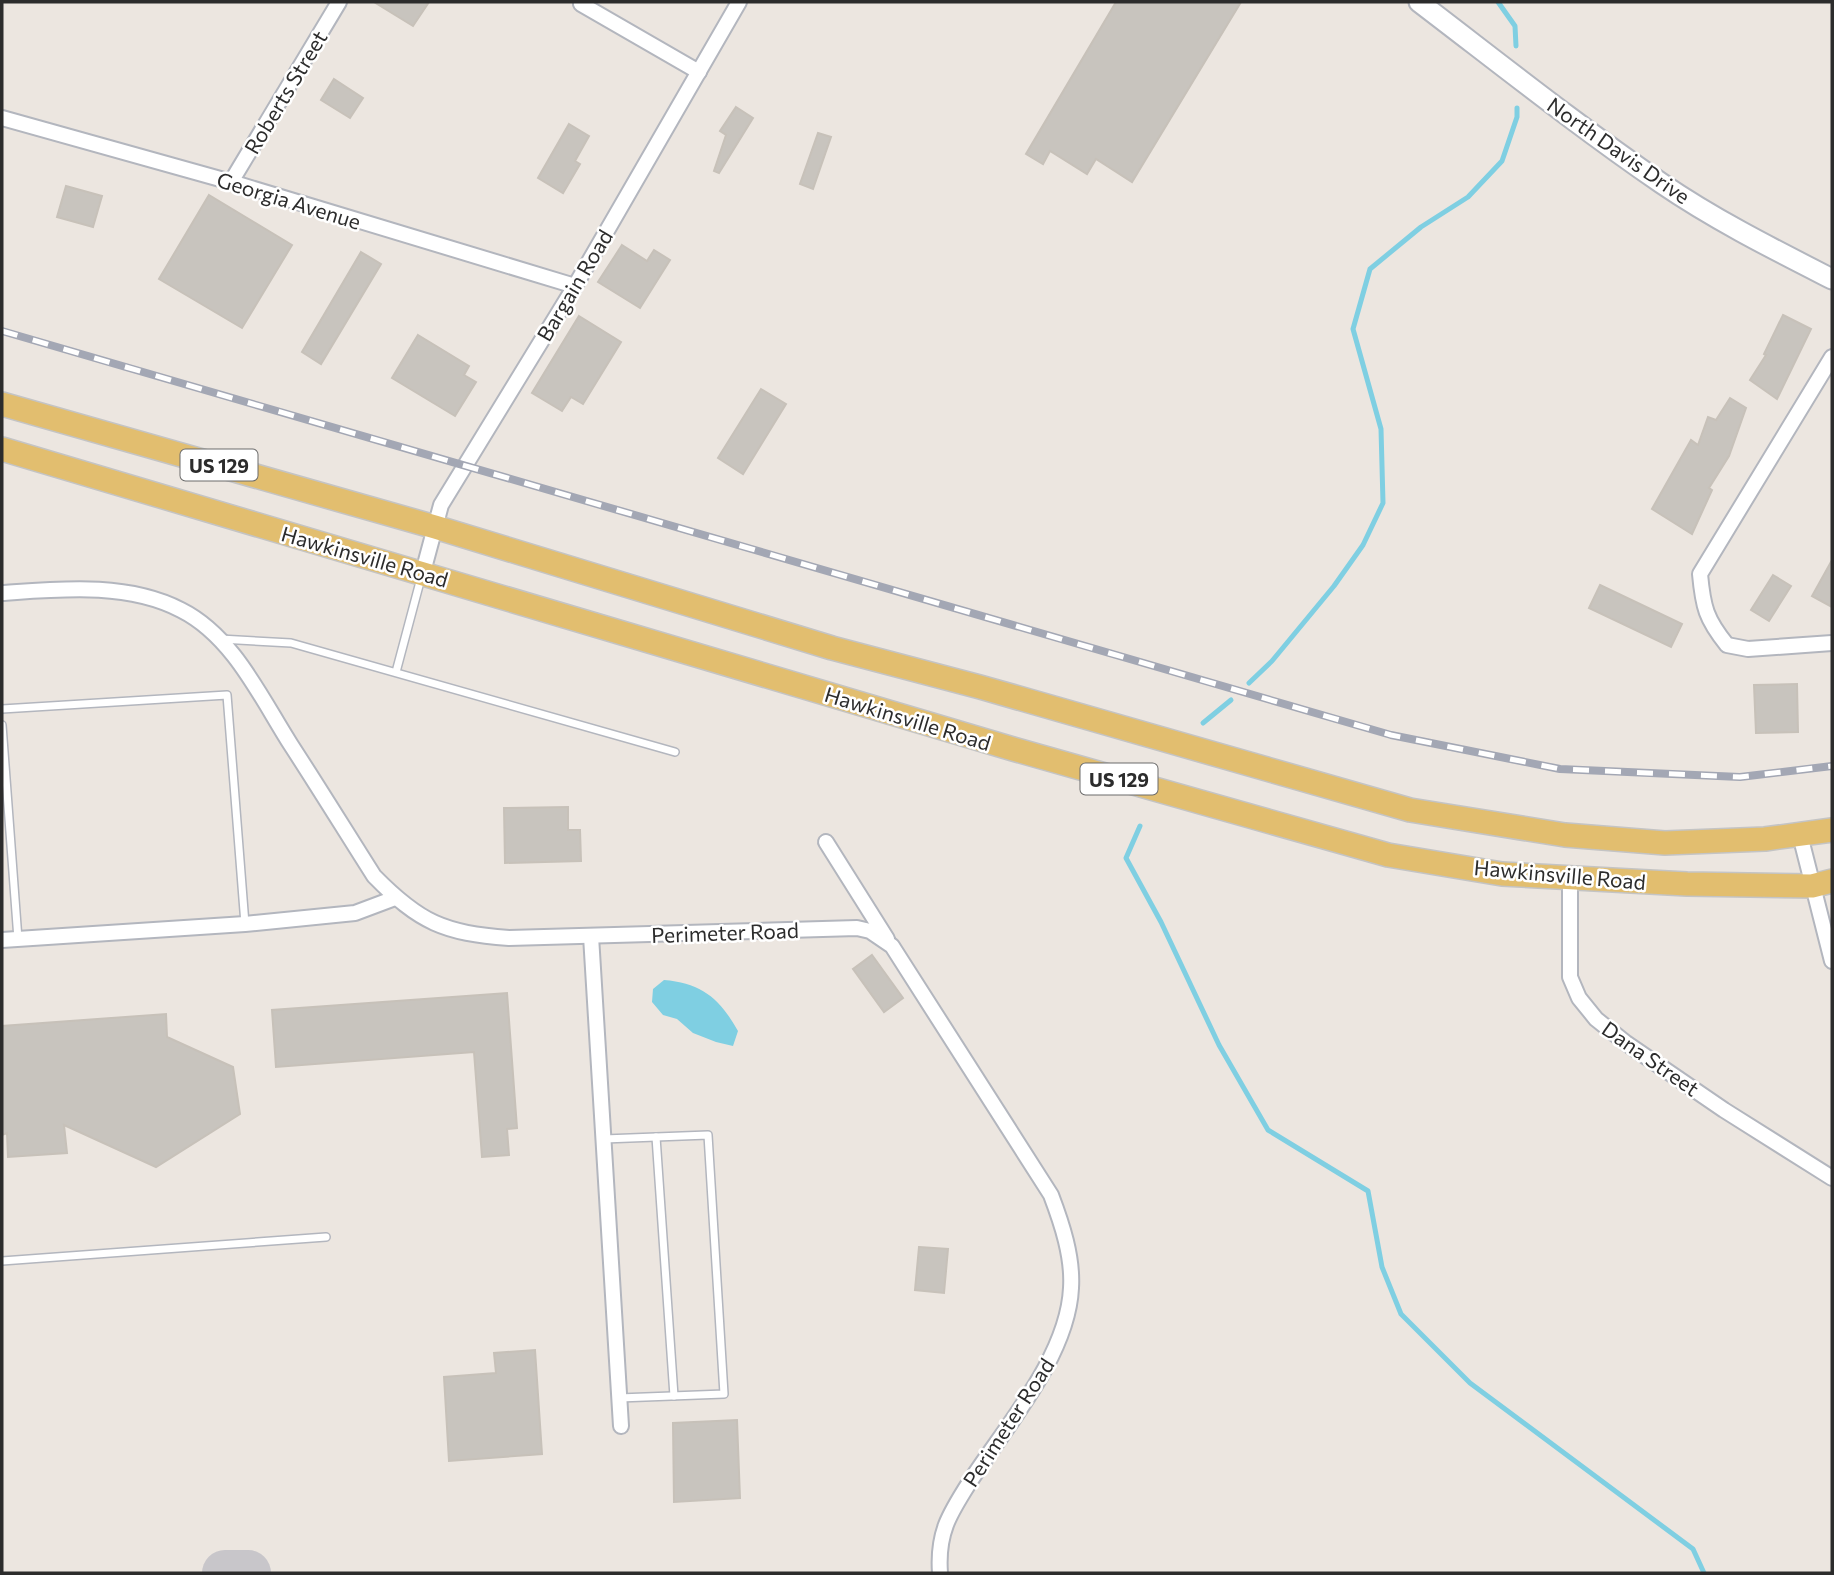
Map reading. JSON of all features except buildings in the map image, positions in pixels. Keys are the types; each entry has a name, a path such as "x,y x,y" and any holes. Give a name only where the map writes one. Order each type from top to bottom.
{"main road":[{"name":"North Davis Drive","path":"1419,2 1663,185 1769,247 1832,279"},
{"name":"Hawkinsville Road","path":"2,404 435,527 832,648 980,687 1410,810 1564,835 1614,840 1715,842 1832,830"},
{"name":"Hawkinsville Road","path":"2,449 1013,749 1388,855 1502,874 1687,884 1822,884"}],"street":[{"name":"Roberts Street","path":"231,182 339,2"},
{"name":"Bargain Road","path":"423,572 441,506 575,286 739,2"},
{"path":"581,4 699,72"},
{"name":"Georgia Avenue","path":"2,118 231,182 575,286"},
{"path":"1832,357 1700,574 1703,607 1716,632 1727,645 1748,649 1832,643"},
{"name":"Perimeter Road","path":"2,593 79,589 121,592 180,609 207,626 246,674 374,876 395,898 419,916 453,931 509,937 857,928 870,930 892,946 1051,1195 1064,1231 1072,1286 1067,1320 1053,1356 951,1511 939,1542 940,1573"},
{"path":"1800,835 1822,884 1832,961"},
{"path":"826,842 892,946"},
{"name":"Dana Street","path":"1570,877 1570,977 1579,998 1596,1019 1626,1043 1724,1110 1832,1178"},
{"path":"2,940 245,924 355,913 395,898"},
{"path":"591,936 621,1426"}],"lane":[{"path":"396,672 423,572"},
{"path":"219,639 292,643 675,752"},
{"path":"2,709 227,695 245,924"},
{"path":"2,725 18,939"},
{"path":"604,1139 709,1135 724,1394 620,1398"},
{"path":"656,1137 674,1396"},
{"path":"2,1261 326,1237"}],"water":[{"path":"664,980 699,989 717,1002 738,1031 733,1046 693,1033 677,1019 663,1015 652,1002 653,989"}],"waterway":[{"path":"1498,2 1515,26 1516,46"},
{"path":"1249,683 1272,661 1334,586 1363,545 1383,503 1381,429 1353,329 1370,269 1421,227 1468,197 1502,161 1517,117 1517,108"},
{"path":"1203,723 1231,700"},
{"path":"1140,826 1126,858 1161,922 1219,1045 1268,1130 1368,1191 1382,1267 1401,1314 1470,1383 1693,1549 1704,1573"}],"taxiway":[{"path":"225,1573 248,1573"}],"railway":[{"path":"2,331 1391,735 1560,769 1740,777 1832,766"}]}
